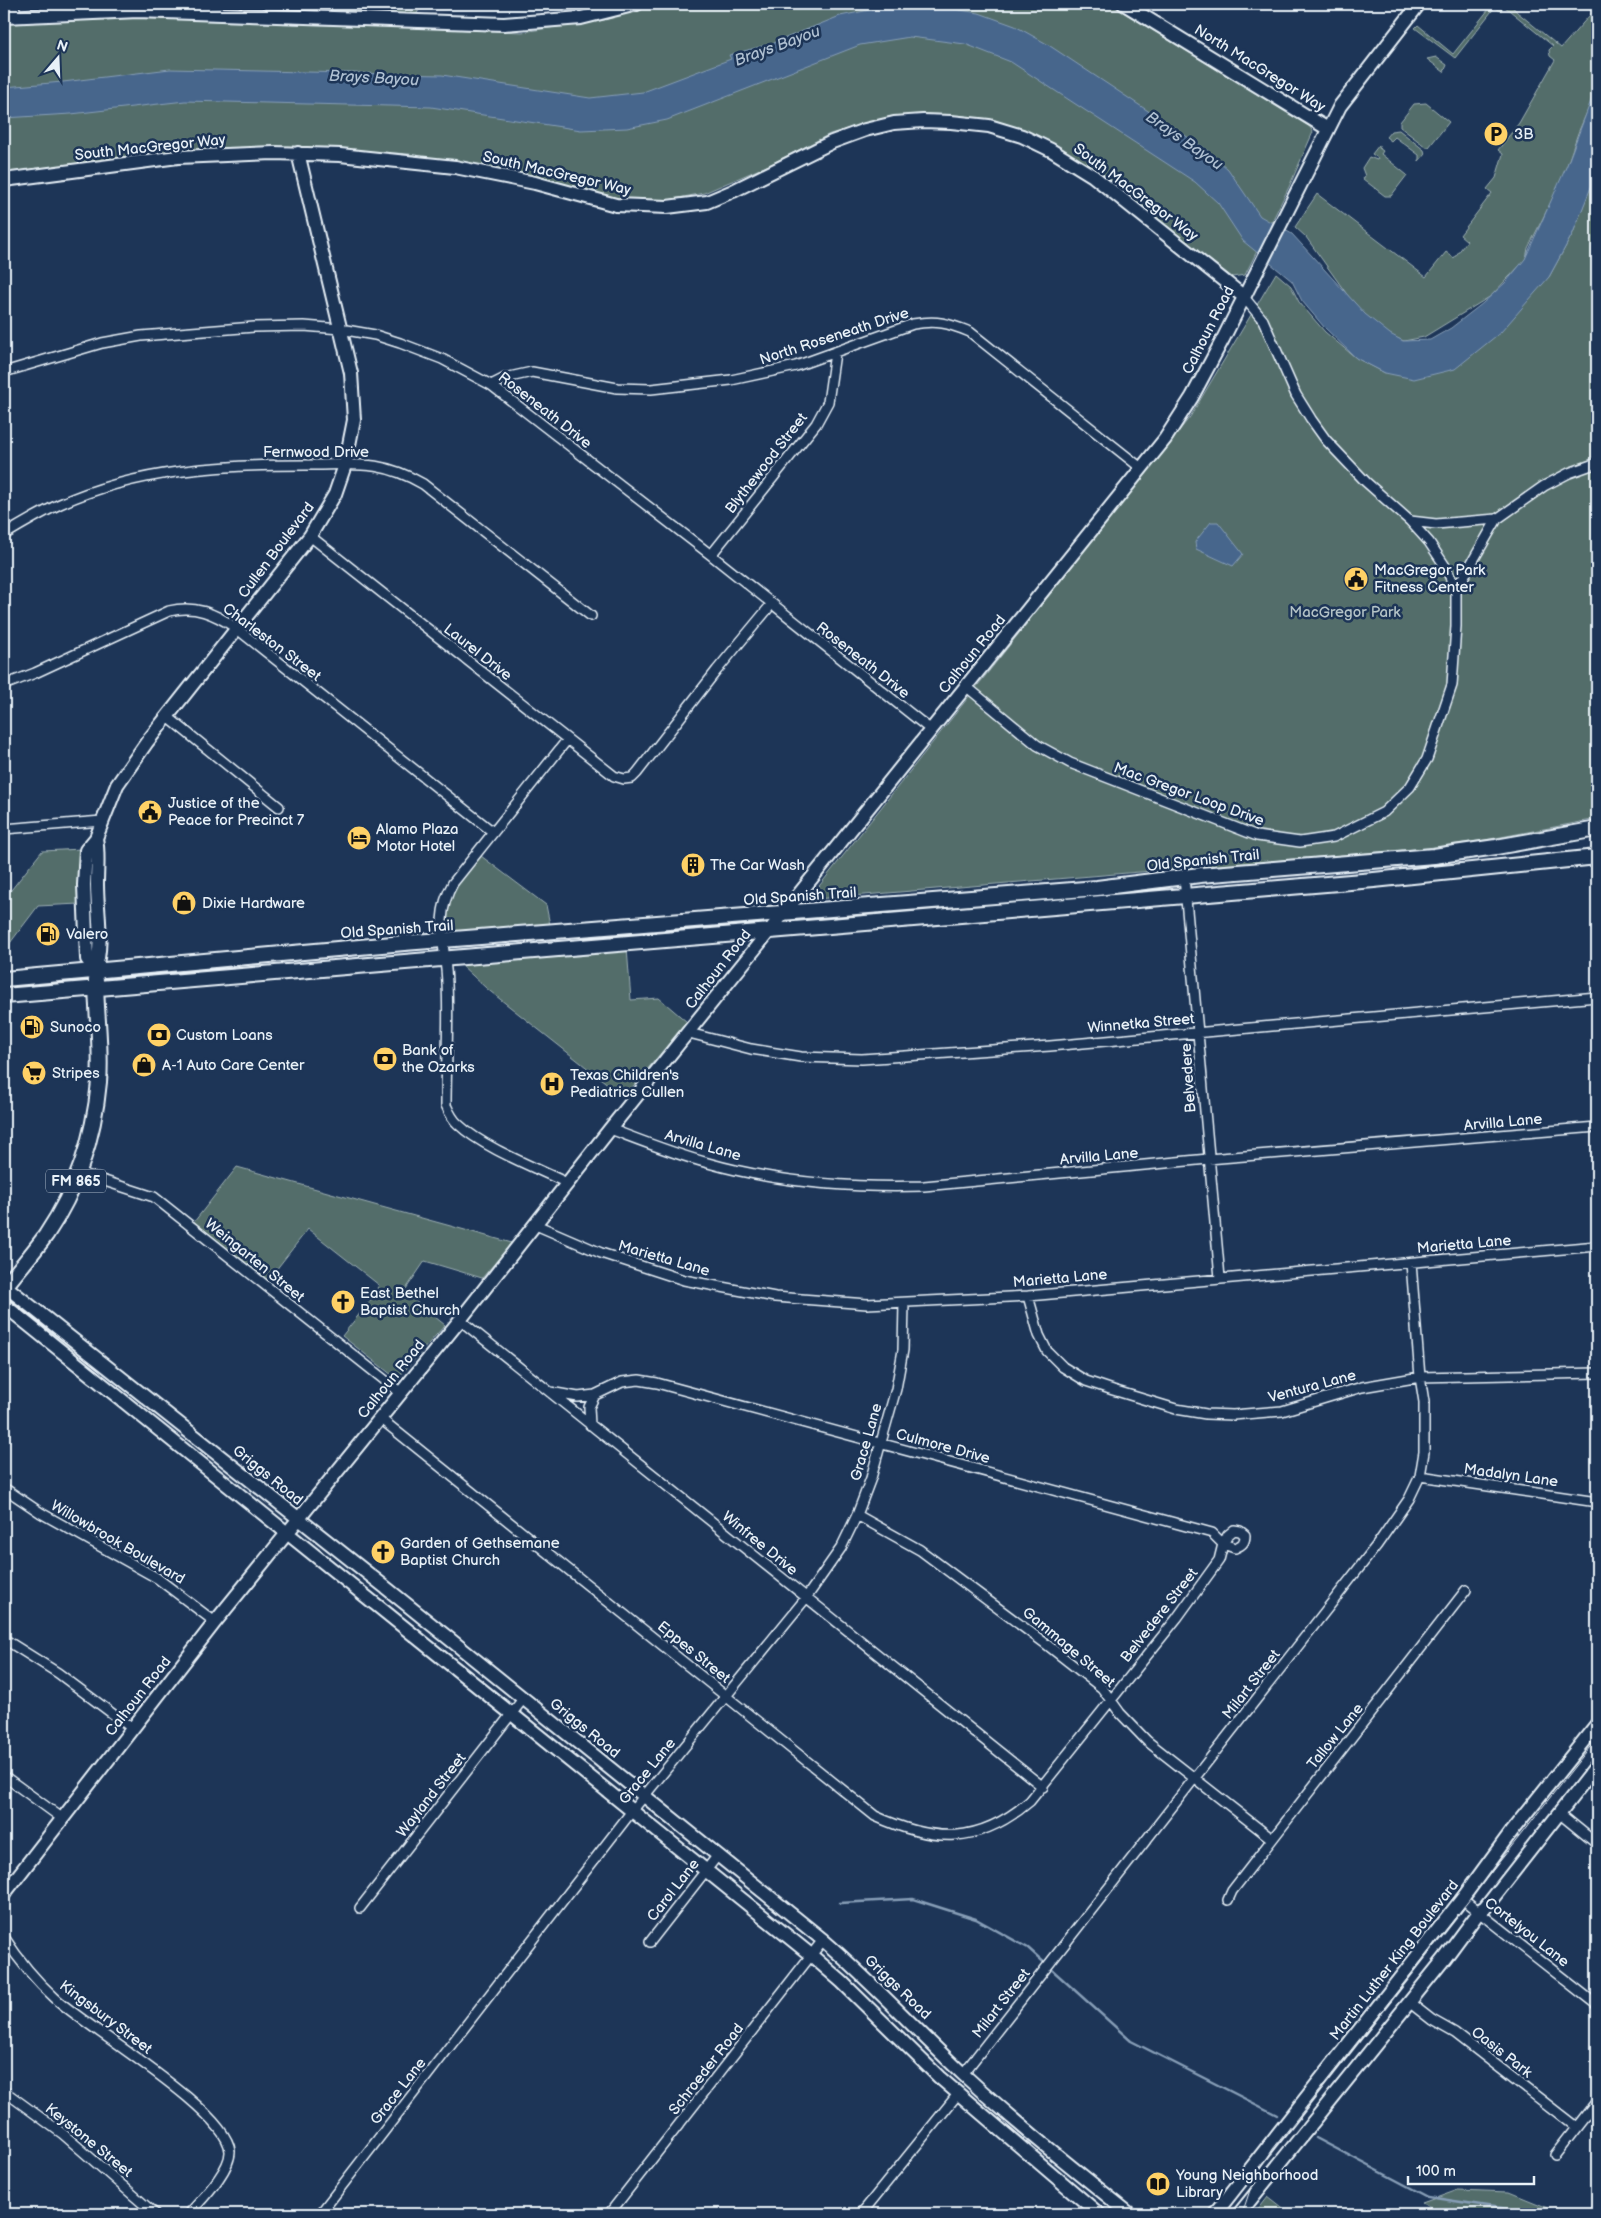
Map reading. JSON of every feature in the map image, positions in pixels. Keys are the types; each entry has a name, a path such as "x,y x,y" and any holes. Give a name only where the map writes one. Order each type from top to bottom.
{"main road":[{"name":"Old Spanish Trail","path":"4,979 209,960 1098,888 1184,877 1434,856 1597,829"},
{"name":"Old Spanish Trail","path":"4,996 1374,880 1597,857"},
{"path":"659,924 660,940"},
{"path":"556,932 558,950"},
{"path":"321,951 321,970"},
{"path":"209,960 210,979"},
{"name":"Cullen Boulevard","path":"4,1286 46,1235 80,1173 91,1134 99,1082 95,970"}],"street":[{"path":"14,4 10,17 233,8 504,24 581,18 637,4"},
{"name":"North MacGregor Way","path":"1124,4 1328,129"},
{"name":"Calhoun Road","path":"4,1894 134,1729 215,1622 381,1419 610,1129 785,914 1165,438 1192,397 1340,106 1420,4"},
{"name":"South MacGregor Way","path":"4,180 178,157 298,153 374,157 455,167 535,183 616,205 667,207 706,202 832,142 865,130 894,123 923,121 989,126 1022,136 1045,147 1092,176 1243,296"},
{"name":"Cullen Boulevard","path":"95,970 87,958 84,885 86,850 96,838 117,786 147,742 310,536 335,494 345,465 354,420 351,374 298,153"},
{"name":"Mac Gregor Loop Drive","path":"967,687 1037,744 1088,771 1257,836 1282,841 1317,841 1352,830 1384,812 1403,796 1420,773 1434,741 1452,685 1456,626 1456,590 1438,554 1410,521 1366,482 1326,440 1305,411 1263,320 1243,296"},
{"name":"North Roseneath Drive","path":"491,385 505,378 532,372 617,388 668,388 757,376 835,353 913,324 932,320 951,324 970,332 1141,468"},
{"name":"Roseneath Drive","path":"4,372 72,350 141,336 254,327 304,326 340,329 374,335 400,343 442,360 491,385 711,555 771,605 931,730"},
{"name":"Blythewood Street","path":"711,555 816,424 828,402 835,353"},
{"path":"1456,590 1497,519 1544,486 1569,473 1597,463"},
{"name":"Fernwood Drive","path":"4,535 61,504 139,478 201,469 372,464 403,472 423,484 591,616"},
{"path":"1410,521 1436,524 1497,519"},
{"name":"Laurel Drive","path":"310,536 566,740 614,776 624,779 632,778 771,605"},
{"name":"Charleston Street","path":"4,686 35,674 169,611 196,608 211,613 236,628 493,832"},
{"path":"168,717 279,806"},
{"path":"566,740 448,891 441,923 447,983 446,1104 450,1114 456,1123 472,1136 567,1183"},
{"path":"4,829 102,821"},
{"name":"Belvedere","path":"1184,877 1220,1278"},
{"name":"Winnetka Street","path":"689,1033 760,1051 801,1057 862,1059 1050,1046 1597,997"},
{"name":"Arvilla Lane","path":"610,1129 679,1155 770,1177 828,1185 880,1187 924,1186 1208,1159 1597,1127"},
{"name":"Weingarten Street","path":"80,1173 154,1197 401,1393"},
{"name":"Marietta Lane","path":"536,1225 593,1250 642,1268 726,1289 822,1302 904,1304 1028,1296 1597,1246"},
{"name":"Milart Street","path":"963,2074 1398,1518 1420,1476 1425,1430 1411,1263"},
{"name":"Griggs Road","path":"4,1286 411,1608 823,1940 864,1976 963,2074 1130,2214"},
{"name":"Ventura Lane","path":"1028,1296 1039,1335 1047,1351 1063,1367 1086,1381 1176,1409 1234,1415 1282,1411 1362,1387 1420,1377 1597,1373"},
{"name":"Grace Lane","path":"320,2214 632,1811 806,1598 841,1548 857,1515 871,1478 901,1366 904,1304"},
{"path":"4,1305 812,1955 958,2094 1099,2214"},
{"name":"Winfree Drive","path":"460,1320 1043,1787"},
{"path":"98,1380 108,1368"},
{"name":"Culmore Drive","path":"550,1392 569,1397 595,1395 622,1382 648,1381 1212,1533 1223,1544"},
{"path":"590,1425 590,1407 595,1395"},
{"name":"Eppes Street","path":"381,1419 875,1816 922,1833 944,1836 966,1834 994,1826 1014,1815"},
{"path":"188,1452 198,1439"},
{"name":"Madalyn Lane","path":"1420,1476 1597,1502"},
{"name":"Willowbrook Boulevard","path":"4,1488 41,1513 157,1578 215,1622"},
{"name":"Gammage Street","path":"857,1515 920,1550 1046,1644 1102,1688 1120,1713 1147,1740 1272,1839"},
{"path":"1234,1530 1240,1531 1245,1535 1245,1541 1241,1546 1235,1548 1223,1544 1228,1535 1234,1530"},
{"name":"Belvedere Street","path":"1014,1815 1043,1787 1177,1618 1219,1560 1223,1544"},
{"name":"Tallow Lane","path":"1228,1900 1232,1891 1466,1590"},
{"path":"399,1623 411,1608"},
{"path":"4,1639 58,1673 134,1729"},
{"name":"Wayland Street","path":"360,1908 523,1699"},
{"name":"Martin Luther King Boulevard","path":"1214,2214 1597,1724"},
{"path":"1239,2214 1445,1958 1479,1912 1485,1908 1597,1765"},
{"path":"4,1776 62,1819"},
{"path":"1559,1813 1597,1844"},
{"name":"Carol Lane","path":"650,1942 718,1855"},
{"name":"Cortelyou Lane","path":"1462,1899 1597,2005"},
{"name":"Kingsbury Street","path":"4,1936 28,1969 55,1999 126,2048 202,2110 225,2136 230,2152 224,2171 190,2214"},
{"name":"Schroeder Road","path":"609,2214 823,1940"},
{"name":"Oasis Park","path":"1409,2002 1432,2020 1455,2033 1576,2127"},
{"name":"Keystone Street","path":"4,2091 63,2134 155,2214"},
{"path":"861,2214 958,2094"},
{"path":"1556,2155 1597,2101"},
{"path":"1074,2194 1087,2179"}],"green space":[{"path":"254,4 423,4 415,16 307,11 307,8 257,6"},
{"path":"656,4 1110,4 1310,127 1313,132 1289,187 1245,275 1232,277 1088,165 1052,143 1012,127 964,116 916,115 881,119 830,134 769,165 704,193 663,201 617,198 514,172 409,154 337,149 257,147 162,153 4,174 4,24 112,18 182,18 522,32 604,20"},
{"path":"1493,4 1510,4 1561,48 1597,7 1597,89 1578,133 1562,180 1528,248 1526,259 1491,296 1424,337 1404,341 1381,332 1361,314 1306,237 1295,227 1317,194 1426,277 1446,252 1454,258 1467,241 1460,235 1492,193 1487,189 1496,178 1503,154 1498,150 1519,123 1555,60 1550,56 1549,50 1553,46 1504,6 1500,11 1495,7 1455,58 1415,28 1418,25 1453,54"},
{"path":"1436,57 1447,65 1444,72 1427,59"},
{"path":"1426,103 1449,122 1429,147 1426,147 1400,127 1400,122 1414,104"},
{"path":"1399,130 1424,150 1425,154 1419,161 1419,155 1395,137 1391,141 1386,137 1391,131"},
{"path":"1379,145 1379,148 1383,151 1381,154 1407,175 1391,196 1385,196 1363,179 1365,176 1362,168 1369,157 1377,160 1378,158 1372,154"},
{"name":"MacGregor Park","path":"1597,170 1597,819 1485,840 1427,848 816,899 812,895 1190,417 1276,273 1291,286 1299,302 1325,332 1356,358 1385,373 1549,277 1573,233"},
{"path":"82,849 78,879 79,904 38,906 4,951 4,899 42,851"},
{"path":"481,856 546,905 550,925 451,933 447,930 446,910 450,900 461,880"},
{"path":"627,948 631,1000 659,998 687,1022 624,1097 486,988 459,963"},
{"path":"237,1167 512,1243 482,1278 425,1261 404,1292 445,1325 397,1379 342,1336 369,1302 379,1285 308,1229 268,1280 194,1222"},
{"path":"1458,2190 1509,2192 1563,2214 1440,2214 1422,2203"},
{"path":"1268,2196 1291,2214 1254,2214"}],"water":[{"name":"Brays Bayou","path":"889,6 934,6 979,13 1015,26 1047,44 1204,148 1228,169 1260,216 1292,234 1365,314 1390,334 1403,341 1430,340 1451,328 1506,282 1525,259 1567,165 1592,98 1597,91 1597,172 1573,233 1549,277 1501,332 1455,369 1414,379 1385,373 1356,358 1324,327 1302,301 1292,281 1243,241 1218,203 1195,182 1011,62 965,44 910,37 860,45 667,120 627,128 581,130 431,107 185,101 71,114 4,118 4,87 170,69 442,75 590,98 643,92 731,59 729,55 771,44 840,16"},
{"path":"1211,522 1218,522 1243,554 1233,566 1196,549 1195,542"}],"waterway":[{"path":"840,1903 913,1899 976,1919 1028,1948 1131,2041 1277,2115"},
{"path":"1316,2138 1428,2197 1520,2211 1526,2214"}],"tram line":[{"path":"1242,2214 1253,2181 1273,2149 1597,1738"}],"place":[{"name":"3B","path":"1496,134"},
{"name":"MacGregor Park Fitness Center","path":"1356,579"},
{"name":"Justice of the Peace for Precinct 7","path":"150,812"},
{"name":"Alamo Plaza Motor Hotel","path":"359,838"},
{"name":"The Car Wash","path":"693,865"},
{"name":"Dixie Hardware","path":"184,903"},
{"name":"Valero","path":"48,934"},
{"name":"Sunoco","path":"32,1027"},
{"name":"Custom Loans","path":"159,1035"},
{"name":"Bank of the Ozarks","path":"385,1059"},
{"name":"A-1 Auto Care Center","path":"144,1065"},
{"name":"Stripes","path":"34,1073"},
{"name":"Texas Children's Pediatrics Cullen","path":"552,1084"},
{"name":"East Bethel Baptist Church","path":"343,1302"},
{"name":"Garden of Gethsemane Baptist Church","path":"383,1552"},
{"name":"Young Neighborhood Library","path":"1158,2184"}]}
